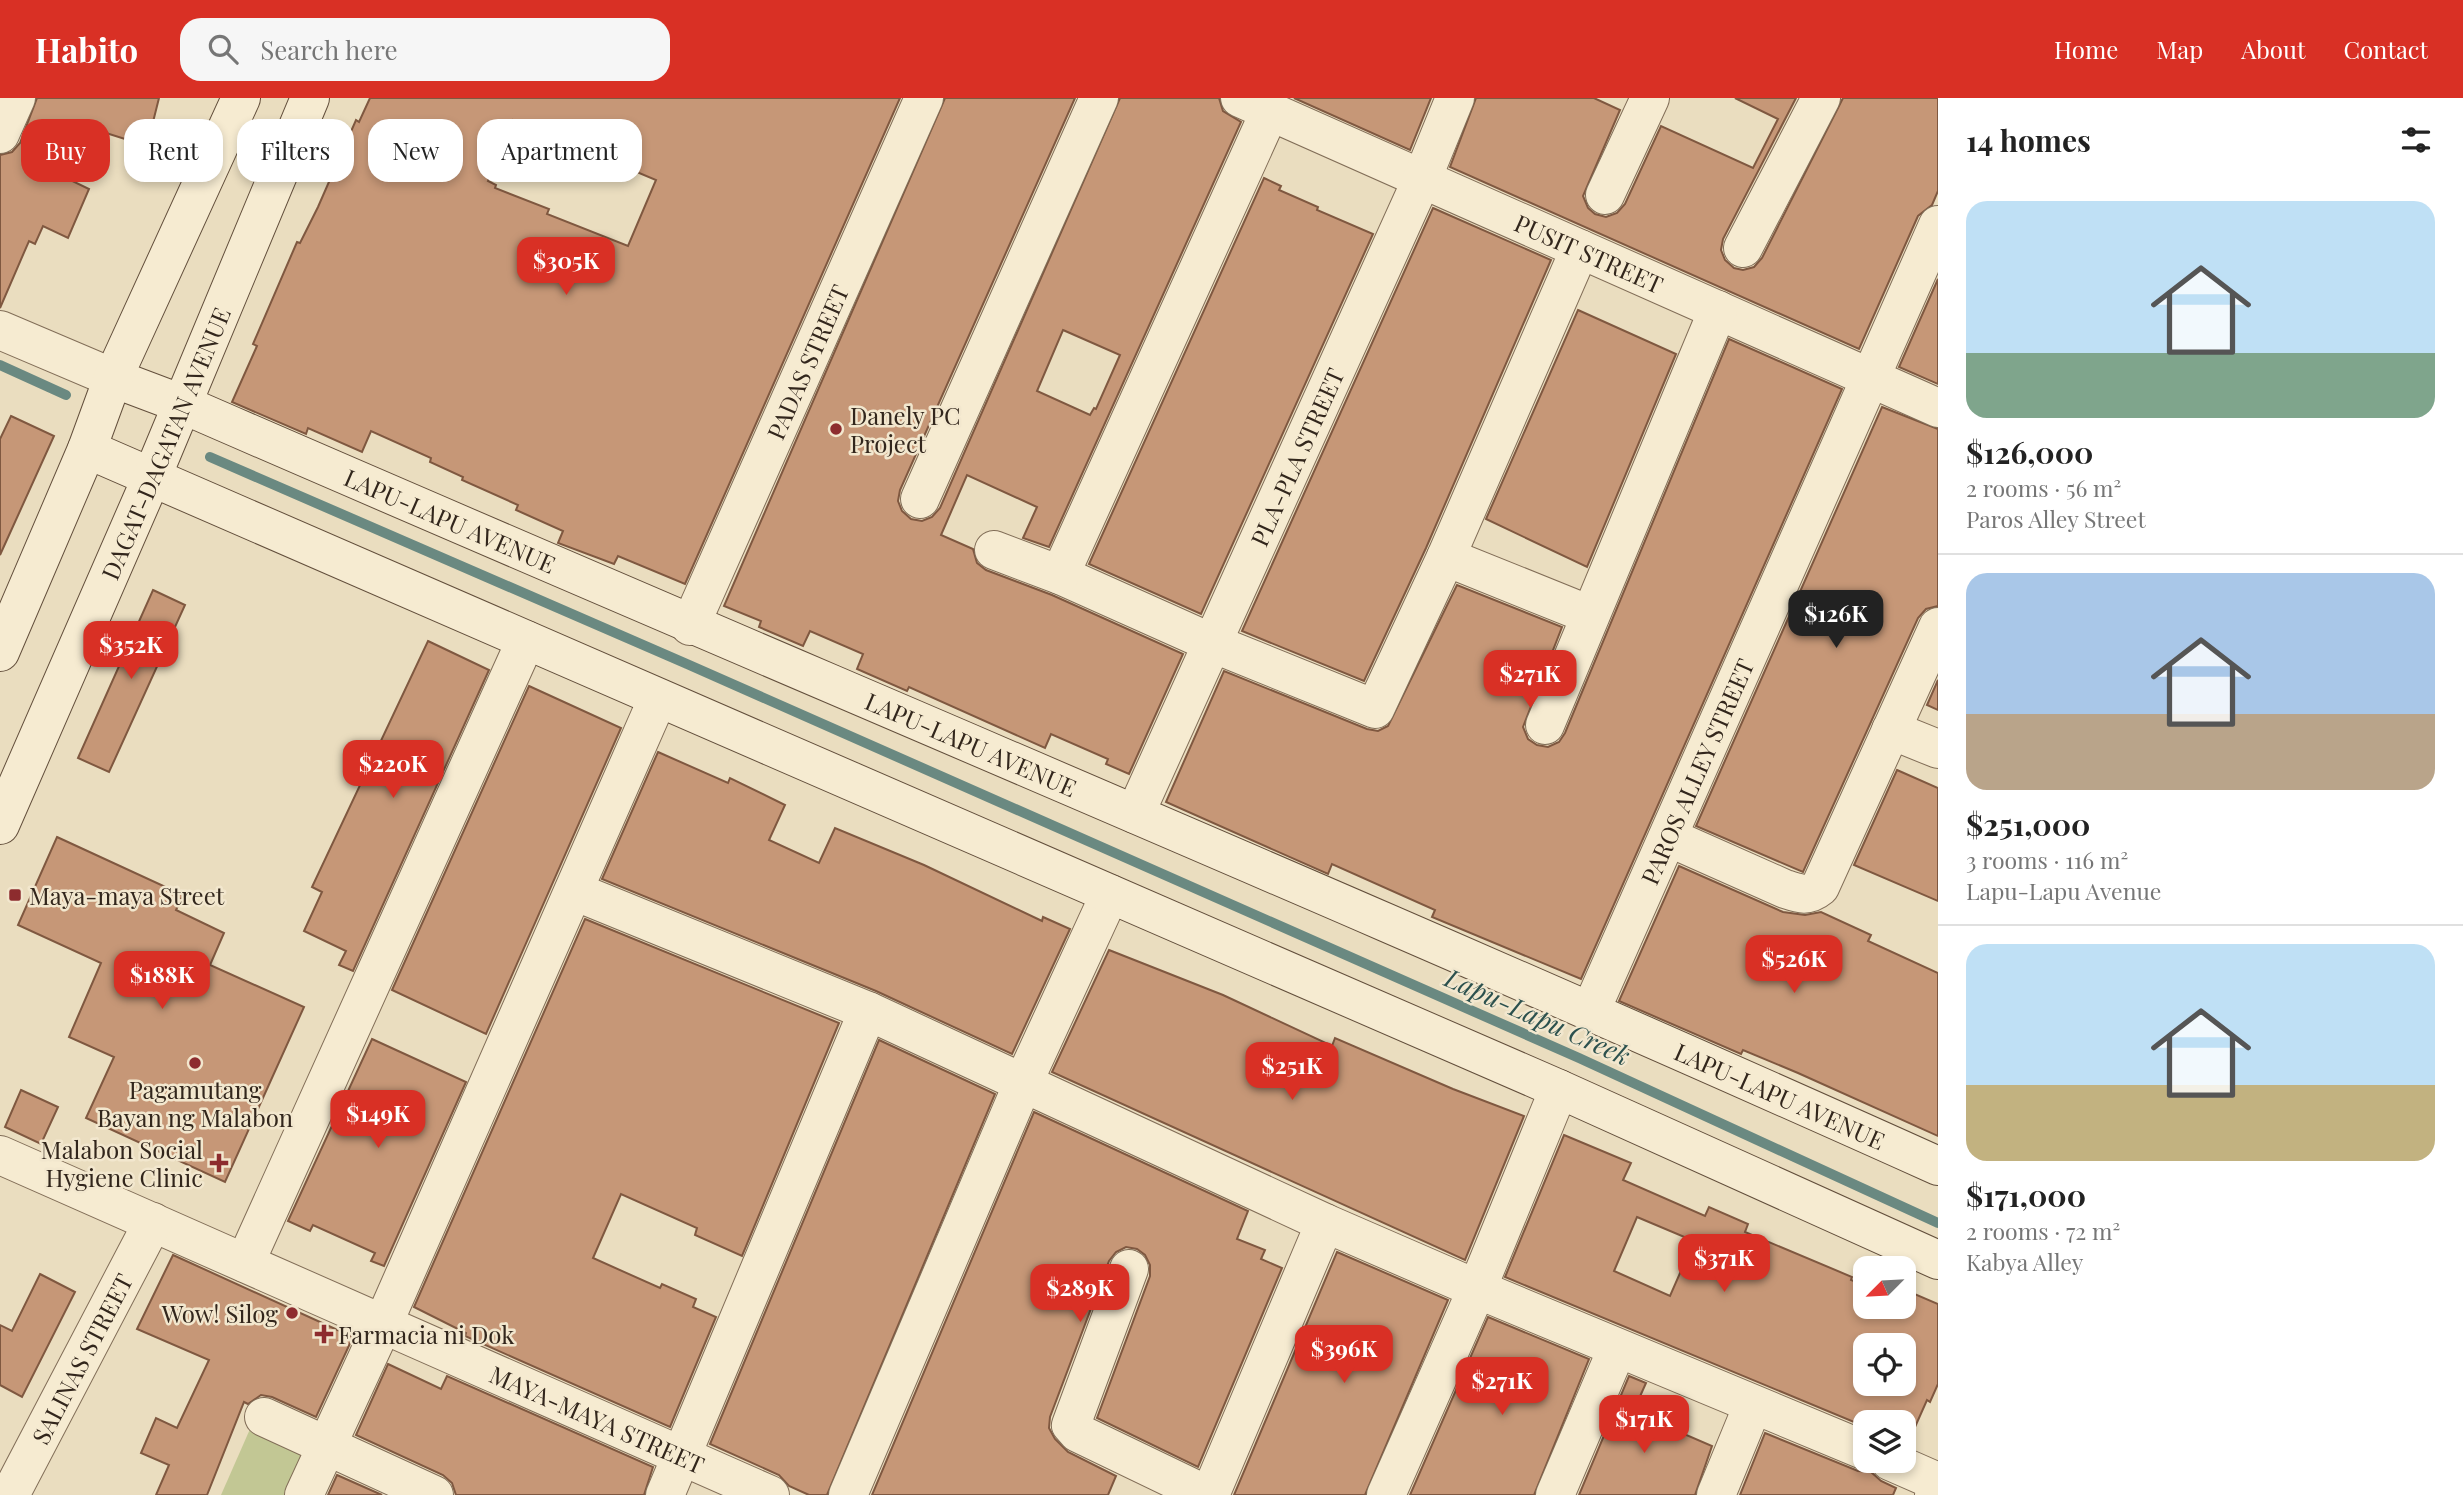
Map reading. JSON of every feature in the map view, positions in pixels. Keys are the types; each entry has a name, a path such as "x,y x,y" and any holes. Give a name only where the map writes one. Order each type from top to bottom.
{"street":[{"path":"0,134 16,98"},
{"path":"0,652 87,449 113,378 240,98"},
{"name":"DAGAT-DAGATAN AVENUE","path":"0,825 151,479 310,98"},
{"name":"PADAS STREET","path":"691,625 924,98"},
{"path":"920,499 1099,98"},
{"name":"PLA-PLA STREET","path":"1135,814 1422,179 1455,98"},
{"path":"1743,248 1821,98"},
{"path":"1605,195 1639,101"},
{"path":"1060,575 1255,105"},
{"name":"PUSIT STREET","path":"1255,105 1938,408"},
{"name":"PAROS ALLEY STREET","path":"1591,1010 1938,225"},
{"path":"994,550 1060,575 1212,643 1375,709 1446,557 1580,249"},
{"path":"1545,725 1718,310"},
{"name":"LAPU-LAPU AVENUE","path":"0,330 182,404 1591,1010 1938,1166"},
{"path":"87,449 1559,1089 1938,1260"},
{"path":"1446,557 1590,615"},
{"path":"1668,837 1786,889 1804,895 1813,893 1820,887 1938,627"},
{"path":"245,1263 526,640"},
{"path":"304,1495 383,1324 658,698"},
{"path":"1891,730 1938,749"},
{"path":"574,891 868,1011 1325,1223 1617,1349 1853,1446"},
{"path":"848,1495 1023,1083 1110,894"},
{"path":"665,1495 868,1011"},
{"path":"1387,1495 1477,1289 1559,1089"},
{"name":"MAYA-MAYA STREET","path":"0,1155 770,1495"},
{"name":"SALINAS STREET","path":"10,1495 153,1222"},
{"path":"1129,1269 1071,1425 1078,1433 1208,1495 1325,1223"},
{"path":"1555,1495 1617,1349"},
{"path":"1716,1495 1753,1405"},
{"path":"264,1417 434,1495"},
{"path":"1915,1473 1938,1484 1934,1495"}],"green space":[{"path":"254,1420 316,1448 295,1495 221,1495"}],"building":[{"path":"37,98 159,98 154,119 124,119 124,139 110,134 110,119 29,119"},
{"path":"370,98 900,98 685,584 618,556 614,564 558,543 563,531 516,510 518,505 462,480 463,477 430,462 431,458 371,431 362,452 308,428 306,434 232,402 257,346 253,344 297,242 300,243 329,182 354,182 356,120 359,122","holes":["477,119 642,119 642,174 656,180 628,246 547,214 549,209 495,188 496,185 490,182 477,182"]},
{"path":"945,98 1075,98 900,490 898,501 902,511 911,519 922,521 932,517 940,508 1120,98 1219,98 1223,111 1241,122 1049,547 1023,538 1037,507 967,475 941,535 973,549 977,563 986,570 1052,595 1183,654 1129,774 1106,764 1108,759 1051,734 1045,748 909,687 907,691 857,669 863,654 810,631 803,646 759,627 761,621 724,606","holes":["1063,330 1120,355 1096,409 1094,408 1090,415 1037,391"]},
{"path":"1294,98 1431,98 1410,150"},
{"path":"1476,98 1594,98 1620,110 1583,196 1588,208 1595,214 1606,217 1617,213 1625,204 1661,126 1753,168 1778,119 1735,98 1796,98 1723,239 1721,250 1725,260 1734,268 1743,270 1754,267 1762,258 1843,98 1938,98 1938,191 1932,205 1918,216 1859,349 1450,167"},
{"path":"21,140 21,182 74,182 89,189 68,238 43,226 35,244 29,241 0,308 0,155 12,152"},
{"path":"1264,178 1281,186 1279,190 1318,207 1317,210 1373,234 1201,614 1089,564"},
{"path":"1433,208 1551,260 1426,548 1364,681 1242,631"},
{"path":"1938,279 1938,384 1899,367"},
{"path":"1578,310 1676,354 1587,567 1486,519"},
{"path":"1729,339 1842,389 1581,979 1432,917 1435,910 1332,864 1328,874 1166,802 1224,671 1367,729 1378,731 1388,726 1457,585 1562,627 1523,727 1528,739 1537,745 1548,747 1559,742"},
{"path":"1882,407 1938,429 1938,606 1926,609 1918,618 1803,872 1696,826"},
{"path":"11,416 54,436 0,555 0,439"},
{"path":"153,590 185,605 109,772 78,758"},
{"path":"428,641 489,670 353,971 339,965 346,951 304,931 322,892 312,887"},
{"path":"1938,680 1938,710 1927,705"},
{"path":"529,686 621,728 486,1034 392,990"},
{"path":"658,752 728,783 730,778 785,805 769,840 819,863 835,828 924,865 1042,921 1043,917 1070,929 1012,1054 876,991 602,879"},
{"path":"1897,770 1938,788 1938,901 1854,865"},
{"name":"Pagamutang Bayan ng Malabon","path":"57,837 183,895 176,910 224,933 210,965 304,1007 225,1182 86,1118 114,1057 69,1037 101,963 18,925"},
{"path":"1679,866 1783,912 1805,915 1821,912 1871,935 1868,941 1938,973 1938,1136 1798,1073 1743,1050 1741,1054 1619,1001"},
{"path":"585,919 839,1023 742,1256 695,1235 697,1228 621,1194 593,1258 660,1288 662,1284 696,1299 693,1307 716,1317 670,1427 465,1336 466,1333 414,1307"},
{"path":"1109,950 1223,995 1332,1046 1335,1038 1453,1089 1524,1116 1465,1260 1052,1072"},
{"path":"372,1039 466,1082 384,1266 371,1261 375,1253 313,1225 310,1231 288,1221"},
{"path":"879,1040 995,1094 827,1495 809,1495 789,1486 779,1475 710,1444"},
{"path":"21,1090 58,1107 41,1144 5,1127"},
{"path":"1034,1112 1248,1211 1237,1239 1265,1250 1261,1259 1282,1268 1198,1467 1097,1418 1150,1276 1150,1265 1145,1255 1137,1249 1126,1247 1116,1252 1109,1261 1050,1417 1049,1428 1055,1439 1068,1452 1116,1476 1108,1495 872,1495"},
{"path":"1564,1135 1631,1163 1623,1180 1705,1216 1709,1207 1748,1224 1745,1232 1852,1277 1853,1320 1916,1320 1916,1295 1938,1304 1938,1384 1916,1425 1916,1410 1853,1410 1853,1422 1505,1277","holes":["1637,1217 1694,1241 1670,1296 1614,1271"]},
{"path":"1337,1252 1448,1300 1365,1495 1234,1495"},
{"path":"173,1255 353,1337 316,1417 272,1397 261,1395 248,1404 244,1402 207,1495 156,1495 169,1465 141,1453 156,1418 177,1428 209,1360 137,1329"},
{"path":"40,1274 75,1292 22,1397 0,1385 0,1325 12,1331"},
{"path":"1488,1317 1589,1359 1534,1495 1410,1495"},
{"path":"388,1364 441,1389 447,1376 653,1467 644,1495 456,1495 452,1483 443,1475 356,1435"},
{"path":"1629,1376 1646,1383 1633,1412 1712,1446 1695,1495 1579,1495"},
{"path":"1765,1433 1853,1469 1853,1473 1872,1473 1896,1488 1893,1495 1740,1495"},
{"path":"337,1475 382,1495 328,1495"}],"waterway":[{"path":"0,365 66,395"},
{"name":"Lapu-Lapu Creek","path":"210,457 687,664 1579,1058 1938,1223"}],"place":[{"name":"Danely PC Project","path":"836,429"},
{"name":"Maya-maya Street","path":"15,895"},
{"name":"Pagamutang Bayan ng Malabon","path":"195,1063"},
{"name":"Malabon Social Hygiene Clinic","path":"219,1163"},
{"name":"Wow! Silog","path":"292,1313"},
{"name":"Farmacia ni Dok","path":"324,1334"}]}
